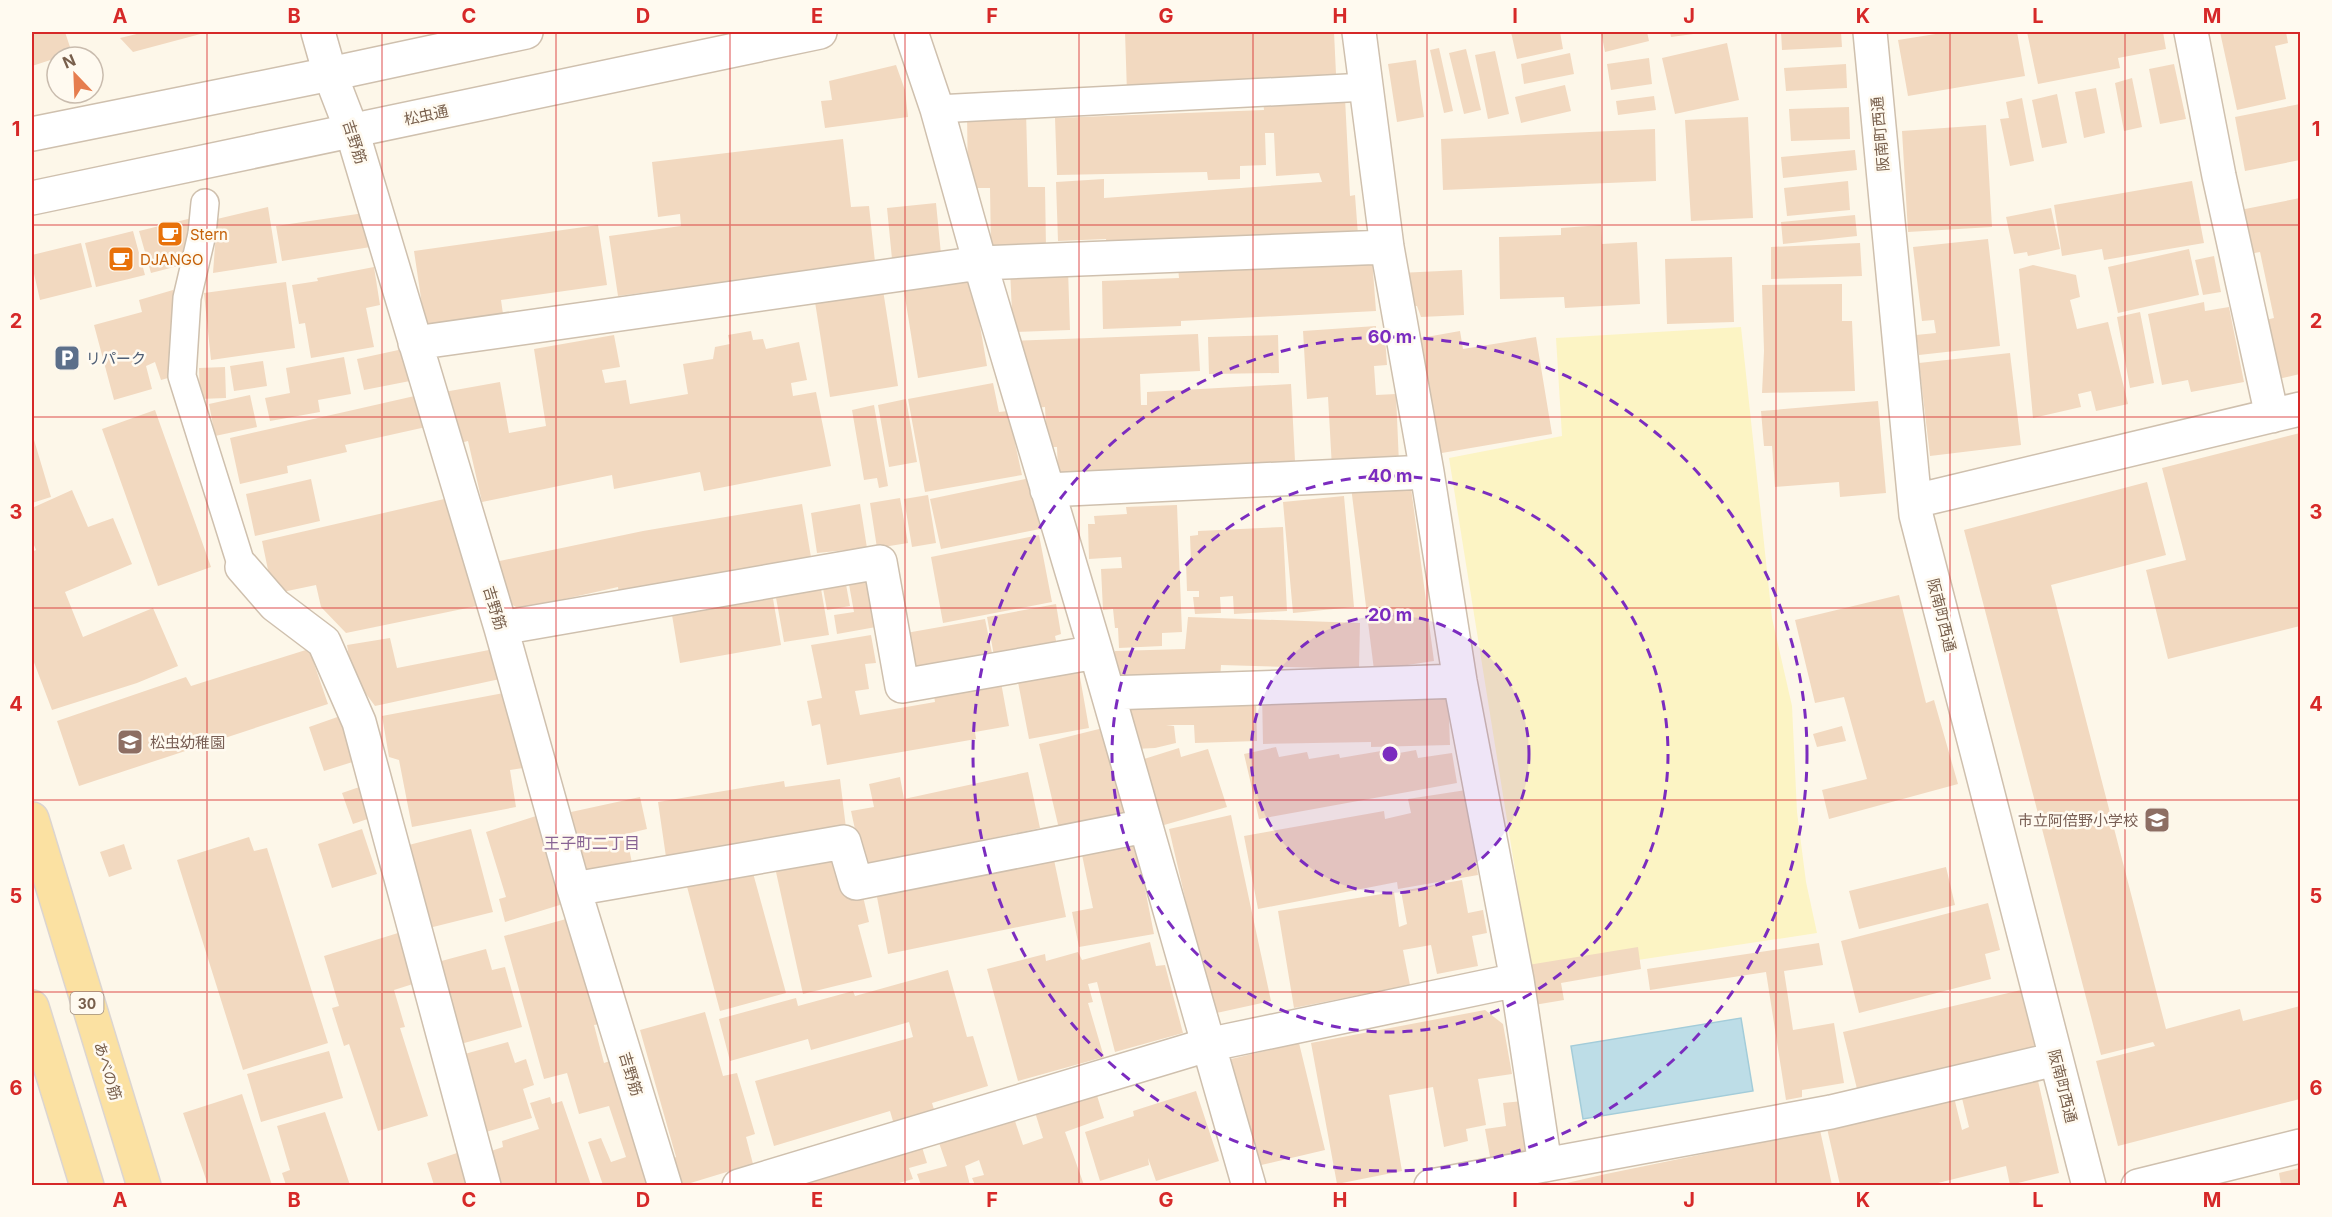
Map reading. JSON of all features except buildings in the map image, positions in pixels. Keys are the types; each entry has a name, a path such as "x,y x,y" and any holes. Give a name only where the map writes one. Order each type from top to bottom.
{"main road":[{"name":"あべの筋","path":"32,819 144,1185"},
{"path":"32,1007 87,1185"}],"street":[{"name":"吉野筋","path":"318,32 330,74 352,131 501,628 574,889 665,1185"},
{"path":"32,134 526,32"},
{"name":"松虫通","path":"32,198 820,32"},
{"path":"911,32 937,109 1249,1185"},
{"path":"1359,32 1387,247 1427,472 1460,681 1517,980 1545,1165"},
{"name":"阪南町西通","path":"1870,32 1916,515 2089,1185"},
{"path":"1915,501 2286,412 2219,176 2190,32"},
{"path":"415,343 980,263 1387,247"},
{"path":"1047,490 1427,472"},
{"path":"501,628 880,562 902,686 1096,652"},
{"path":"242,567 275,605 324,642 359,722 484,1185"},
{"path":"1107,693 1460,681"},
{"path":"574,889 844,842 856,883 1145,826"},
{"path":"739,1185 1207,1045 1517,980"},
{"path":"1431,1185 1831,1112 2056,1059"},
{"path":"2138,1185 2301,1146"}],"lane":[{"path":"937,109 1366,87"},
{"path":"205,203 202,234 188,298 182,376 242,567"}],"sand":[{"path":"1741,327 1772,618 1792,706 1797,812 1806,882 1817,933 1532,976 1449,458 1562,436 1556,338"}],"water":[{"path":"1741,1018 1753,1091 1583,1119 1571,1046"}],"place":[{"name":"Stern","path":"170,234"},
{"name":"DJANGO","path":"121,259"},
{"name":"リパーク","path":"67,358"},
{"name":"松虫幼稚園","path":"130,742"},
{"name":"市立阿倍野小学校","path":"2157,820"}],"district":[{"name":"王子町二丁目","path":"592,843"}]}
